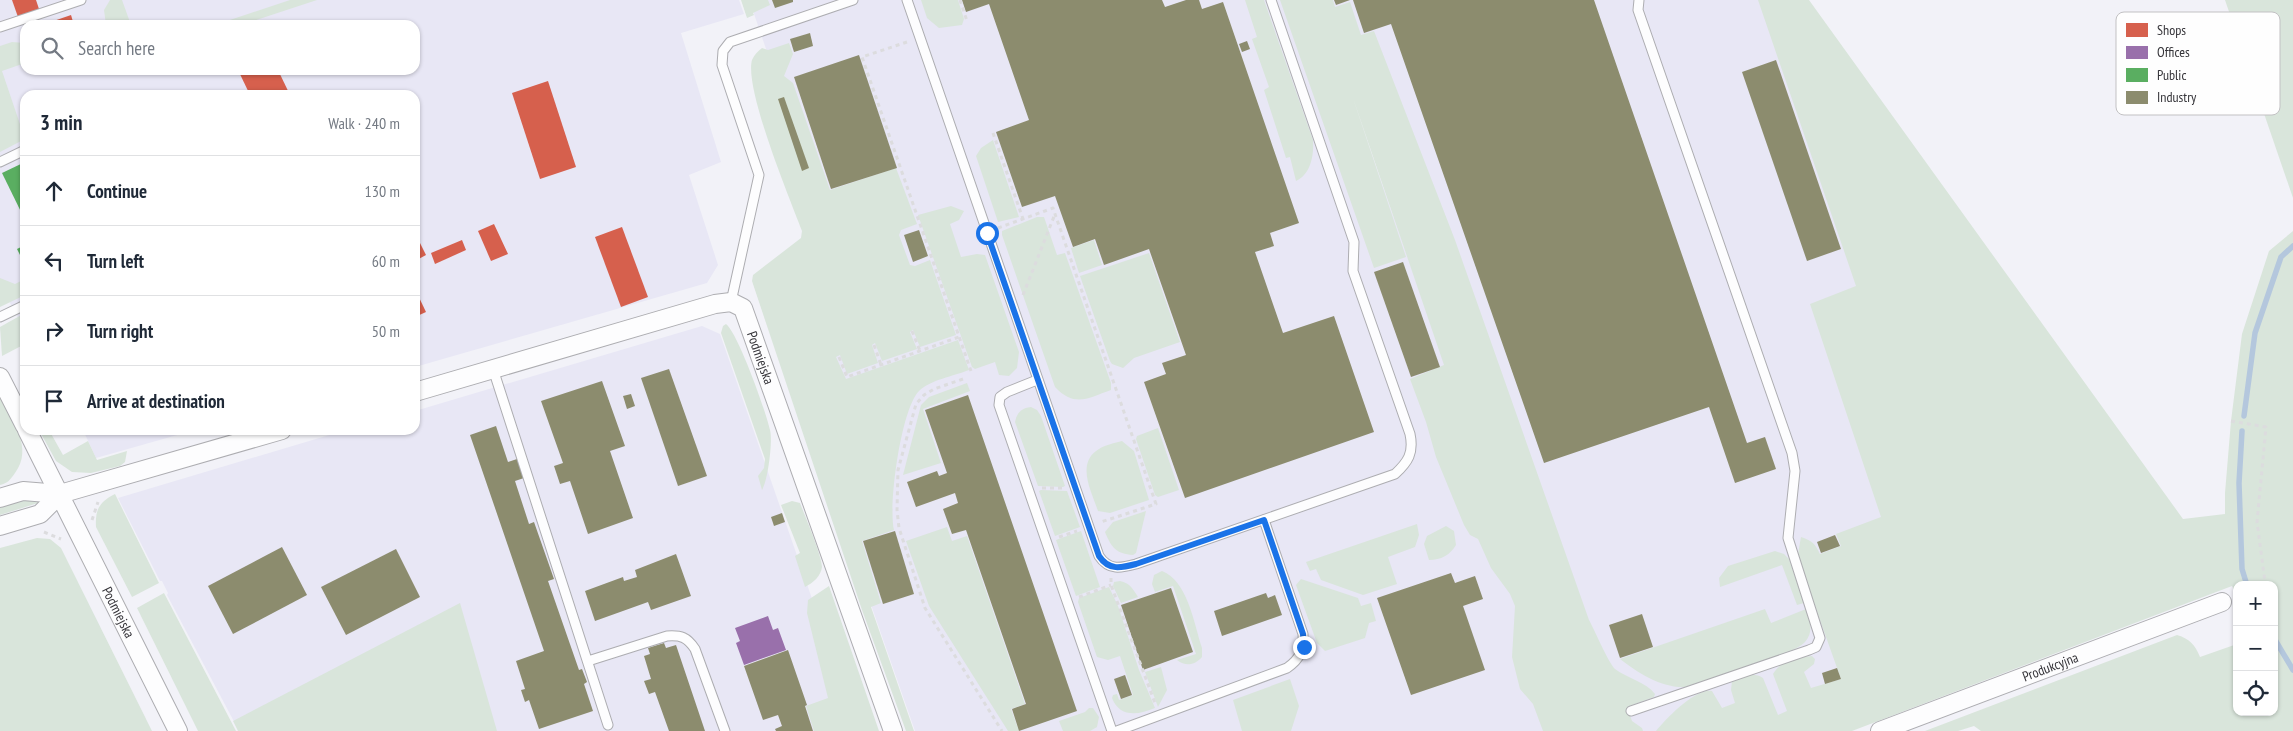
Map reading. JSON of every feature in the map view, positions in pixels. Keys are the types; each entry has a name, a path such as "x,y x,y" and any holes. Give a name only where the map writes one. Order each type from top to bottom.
{"street":[{"path":"420,391 715,304 731,302"},
{"name":"Podmiejska","path":"731,302 743,308 748,321 893,731"},
{"path":"0,377 20,416"},
{"name":"Podmiejska","path":"30,435 178,731"},
{"path":"0,498 22,492 60,494 265,435"},
{"path":"0,526 40,514 60,494"},
{"name":"Produkcyjna","path":"1880,731 2222,602"}],"lane":[{"path":"0,26 81,0"},
{"path":"731,302 759,175 722,65 723,51 730,42 853,0"},
{"path":"907,0 1099,556 1103,563 1112,568 1136,564 1394,474 1406,464 1412,445 1353,271 1354,242 1271,0"},
{"path":"1631,712 1809,650 1816,647 1820,638 1788,538 1795,471 1792,453 1638,10 1639,0"},
{"path":"0,162 20,152"},
{"path":"0,317 20,307"},
{"path":"493,370 608,725"},
{"path":"1037,380 1007,392 1000,397 999,405 1112,731"},
{"path":"1118,731 1287,668 1296,662 1304,647 1303,634 1264,520"},
{"path":"588,661 667,636 681,635 690,641 695,649 725,731"}],"path":[{"path":"960,0 967,21"},
{"path":"920,38 862,57 972,371"},
{"path":"994,133 1023,219"},
{"path":"997,228 1053,208 1156,504 1046,541"},
{"path":"1021,298 1026,291 1055,214"},
{"path":"912,331 920,351"},
{"path":"839,356 847,376 960,337"},
{"path":"874,344 882,364"},
{"path":"963,379 924,395 916,404 898,470 897,510 899,528 925,608 1002,731"},
{"path":"2231,421 2266,427 2258,522 2265,581"},
{"path":"1029,492 1039,488 1076,487"},
{"path":"38,533 56,535 65,544"},
{"path":"1112,568 1111,585 1159,716"},
{"path":"1067,601 1111,585"}],"shaded area":[{"path":"0,0 739,0 744,14 681,33 721,162 689,175 718,265 707,283 420,366 420,90 20,90 20,322 0,284"},
{"path":"110,0 122,0 129,20 105,20 104,10"},
{"path":"290,0 317,0 256,20 230,20"},
{"path":"741,0 768,0 770,5 747,18"},
{"path":"743,0 1318,0 1573,731 915,731 756,275 812,232 774,72 753,11"},
{"path":"921,0 958,0 964,19 962,25 939,28 927,18"},
{"path":"1245,0 1264,0 1313,140 1313,152 1308,169 1296,181 1290,157 1286,158 1264,90 1269,87 1252,39 1257,37"},
{"path":"1280,0 1333,0 1335,7 1350,2 1361,35 1374,31 1455,240 1589,620 1615,669 1647,686 1655,694 1654,697 1627,707 1632,721 1642,728 1643,731 1543,731 1533,704 1520,689 1512,657 1515,606 1510,594 1491,568 1478,539 1470,535 1464,525 1436,457 1426,422 1410,379 1444,365 1353,98 1406,257 1374,268"},
{"path":"1321,0 1808,0 2224,579 1819,731 1575,731"},
{"path":"1758,0 1809,0 2183,519 2225,514 2231,421 2242,334 2269,251 2293,231 2293,731 1981,731 1974,726 1958,731 1925,731 2177,635 2192,643 2200,657 2233,645 2233,716 2278,716 2278,581 2233,581 2233,588 2232,586 1852,731 1656,731 1681,705 1705,691 1712,691 1722,708 1735,703 1731,690 1732,681 1748,675 1763,678 1778,715 1787,711 1773,674 1780,665 1795,658 1812,656 1815,659 1814,664 1804,672 1811,688 1841,679 1798,554 1801,537 1813,543 1820,554 1841,546 1836,534 1881,517 1810,304 1856,286"},
{"path":"2225,0 2293,0 2293,198 2264,115 2280,115 2280,12 2229,12"},
{"path":"12,42 20,43 20,65 2,71 20,124 20,142 0,152 0,46"},
{"path":"789,43 793,54 784,76 793,83 830,190 896,168 917,224 901,230 899,235 910,265 915,266 930,260 956,335 920,347 913,330 910,332 917,349 882,361 875,343 872,345 878,363 847,374 840,355 836,357 846,379 958,340 969,370 929,384 919,391 907,417 897,458 893,501 894,530 862,541 881,603 871,607 914,731 906,731 862,610 752,281 753,275 801,238 802,231 761,118 751,74 752,60 762,48 768,50"},
{"path":"993,140 1019,217 998,222 976,156 981,148"},
{"path":"951,206 964,211 959,220 950,224 961,257 977,254 985,255 1019,352 1017,368 1009,376 999,375 995,362 975,369 972,367 918,215"},
{"path":"1037,217 1044,217 1057,255 1065,253 1111,383 1111,390 1088,398 1075,399 1062,393 1055,387 1002,235 1002,231"},
{"path":"1094,240 1102,265 1079,273 1071,248"},
{"path":"1149,253 1180,342 1134,358 1123,368 1112,364 1110,361 1080,276"},
{"path":"0,278 15,284 20,282 20,297 0,307"},
{"path":"20,316 20,347 2,356 0,327"},
{"path":"726,324 731,330 744,357 770,430 769,460 762,490 758,476 764,468 765,459 721,333 723,326"},
{"path":"702,326 720,334 858,731 239,731 118,498 329,435 420,435 420,410"},
{"path":"967,383 970,391 923,409 941,463 903,475 921,405 929,397"},
{"path":"0,397 19,434 22,454 15,473 9,481 0,485"},
{"path":"1031,407 1037,410 1041,416 1065,486 1063,487 1038,486 1015,422 1020,411"},
{"path":"1158,428 1179,490 1158,497 1155,495 1136,439 1137,436"},
{"path":"42,435 52,435 63,455 88,441 97,460 127,451 125,462 120,466 91,473 72,472 56,461"},
{"path":"85,435 177,435 96,458"},
{"path":"1122,441 1134,451 1149,500 1110,513 1098,511 1087,478 1088,462 1099,449"},
{"path":"1039,491 1067,491 1080,527 1055,536"},
{"path":"115,494 159,583 132,597 96,527 96,516 99,507 105,500"},
{"path":"32,497 39,501 38,503 0,515 0,507"},
{"path":"792,501 800,503 822,567 814,581 805,587 795,556 800,553 781,505"},
{"path":"1146,511 1136,553 1133,555 1127,554 1115,549 1105,532 1113,522"},
{"path":"1417,524 1419,535 1415,547 1388,557 1397,584 1363,595 1321,580 1316,569 1310,571 1306,562"},
{"path":"1446,526 1454,531 1456,545 1445,556 1429,560 1424,544 1427,536"},
{"path":"947,527 952,541 967,536 1025,704 1011,709 1019,731 1008,731 929,606 906,541"},
{"path":"1081,531 1100,587 1076,596 1056,540"},
{"path":"37,538 50,539 61,548 152,731 0,731 0,548"},
{"path":"1775,551 1784,554 1789,559 1804,603 1797,605 1782,565 1720,587 1719,578 1728,566"},
{"path":"1162,571 1171,576 1178,584 1189,604 1202,648 1202,657 1196,662 1184,664 1177,660 1196,654 1173,586 1155,592 1152,584 1154,575"},
{"path":"1301,579 1358,598 1361,606 1371,603 1376,621 1369,623 1365,638 1325,651 1317,643 1296,585"},
{"path":"1120,581 1129,585 1138,597 1121,603 1113,586 1114,582"},
{"path":"829,586 879,731 814,731 806,706 828,698 807,613 808,600"},
{"path":"1109,587 1118,606 1139,670 1155,708 1136,713 1125,712 1115,704 1112,698 1113,695 1117,694 1119,700 1133,695 1120,656 1108,660 1097,657 1078,602 1079,598"},
{"path":"164,593 236,731 198,731 137,608"},
{"path":"460,603 497,731 238,731 233,721"},
{"path":"1765,609 1771,623 1806,609 1810,622 1808,638 1797,648 1768,661 1685,687 1667,685 1650,679 1620,659"},
{"path":"1161,667 1167,690 1158,707 1145,672"},
{"path":"1290,679 1299,706 1291,731 1242,731 1233,700"},
{"path":"1089,708 1093,708 1099,717 1097,727 1090,731 1063,731 1059,721 1085,712"}],"building: Shops":[{"path":"12,0 36,0 39,9 18,17"},
{"path":"71,15 72,20 56,20"},
{"path":"240,75 280,75 288,90 248,90"},
{"path":"548,81 576,167 540,179 512,93"},
{"path":"494,224 508,254 491,261 478,231"},
{"path":"622,227 648,297 621,307 595,237"},
{"path":"462,240 466,250 435,264 431,253"},
{"path":"420,243 426,255 420,258"},
{"path":"420,299 426,312 420,315"}],"building: Offices":[{"path":"768,616 773,630 778,628 786,650 744,665 736,643 740,641 735,628"}],"building: Public":[{"path":"20,164 20,210 2,173"}],"building: Industry":[{"path":"772,0 793,0 793,2 775,8"},
{"path":"962,0 1162,0 1165,7 1186,0 1199,0 1202,9 1223,2 1299,223 1270,233 1274,246 1255,252 1283,333 1334,316 1374,432 1185,498 1144,382 1166,374 1162,363 1186,355 1149,249 1104,265 1095,239 1073,247 1055,196 1022,207 996,132 1029,120 989,4 966,12"},
{"path":"1334,0 1350,0 1336,5"},
{"path":"1353,0 1594,0 1747,443 1765,437 1776,469 1735,483 1709,407 1544,463 1391,24 1364,33"},
{"path":"810,33 813,46 794,52 790,39"},
{"path":"1247,41 1250,49 1242,52 1239,44"},
{"path":"859,55 897,168 831,189 794,77"},
{"path":"1776,60 1841,249 1807,261 1742,72"},
{"path":"784,97 809,168 802,171 778,99"},
{"path":"919,230 928,256 913,262 904,235"},
{"path":"1403,262 1440,367 1411,377 1374,272"},
{"path":"669,369 707,476 678,486 641,378"},
{"path":"602,381 625,446 610,451 633,518 588,534 570,481 560,484 554,466 563,463 541,401"},
{"path":"631,394 635,406 627,409 623,396"},
{"path":"968,395 1077,711 1019,731 1012,709 1026,704 966,530 952,534 943,509 958,503 955,493 916,507 907,482 937,471 939,476 947,473 925,410"},
{"path":"496,426 508,462 517,459 524,478 515,481 529,524 534,522 554,579 548,581 579,670 582,669 587,682 584,684 593,711 539,729 529,700 525,702 521,690 525,689 516,661 544,651 470,435"},
{"path":"782,513 785,522 774,526 771,517"},
{"path":"895,531 914,594 883,604 863,541"},
{"path":"1835,535 1840,546 1821,553 1817,542"},
{"path":"282,547 307,595 233,634 208,586"},
{"path":"396,549 420,597 346,635 321,587"},
{"path":"676,554 691,596 651,610 648,602 595,621 585,591 623,577 624,581 637,577 635,570"},
{"path":"1451,573 1455,583 1475,576 1483,599 1463,606 1485,670 1411,695 1377,598"},
{"path":"1171,588 1193,652 1143,670 1121,605"},
{"path":"1266,593 1268,598 1275,595 1282,615 1222,636 1214,611"},
{"path":"1642,614 1653,647 1620,658 1609,625"},
{"path":"664,643 666,648 676,645 705,731 669,731 655,692 649,694 644,681 651,679 644,656 650,654 648,648"},
{"path":"788,650 807,705 805,706 813,731 776,731 775,729 782,726 778,715 763,720 744,666"},
{"path":"1837,668 1841,679 1825,684 1822,673"},
{"path":"1125,675 1132,695 1121,699 1114,679"}],"waterway":[{"path":"2244,416 2255,333 2281,257 2293,246"},
{"path":"2242,431 2239,483 2242,569 2246,581"},
{"path":"2278,645 2293,670"}],"route":[{"path":"987,233 1037,380 1103,563 1112,568 1136,564 1264,520 1303,634 1304,647"}]}
